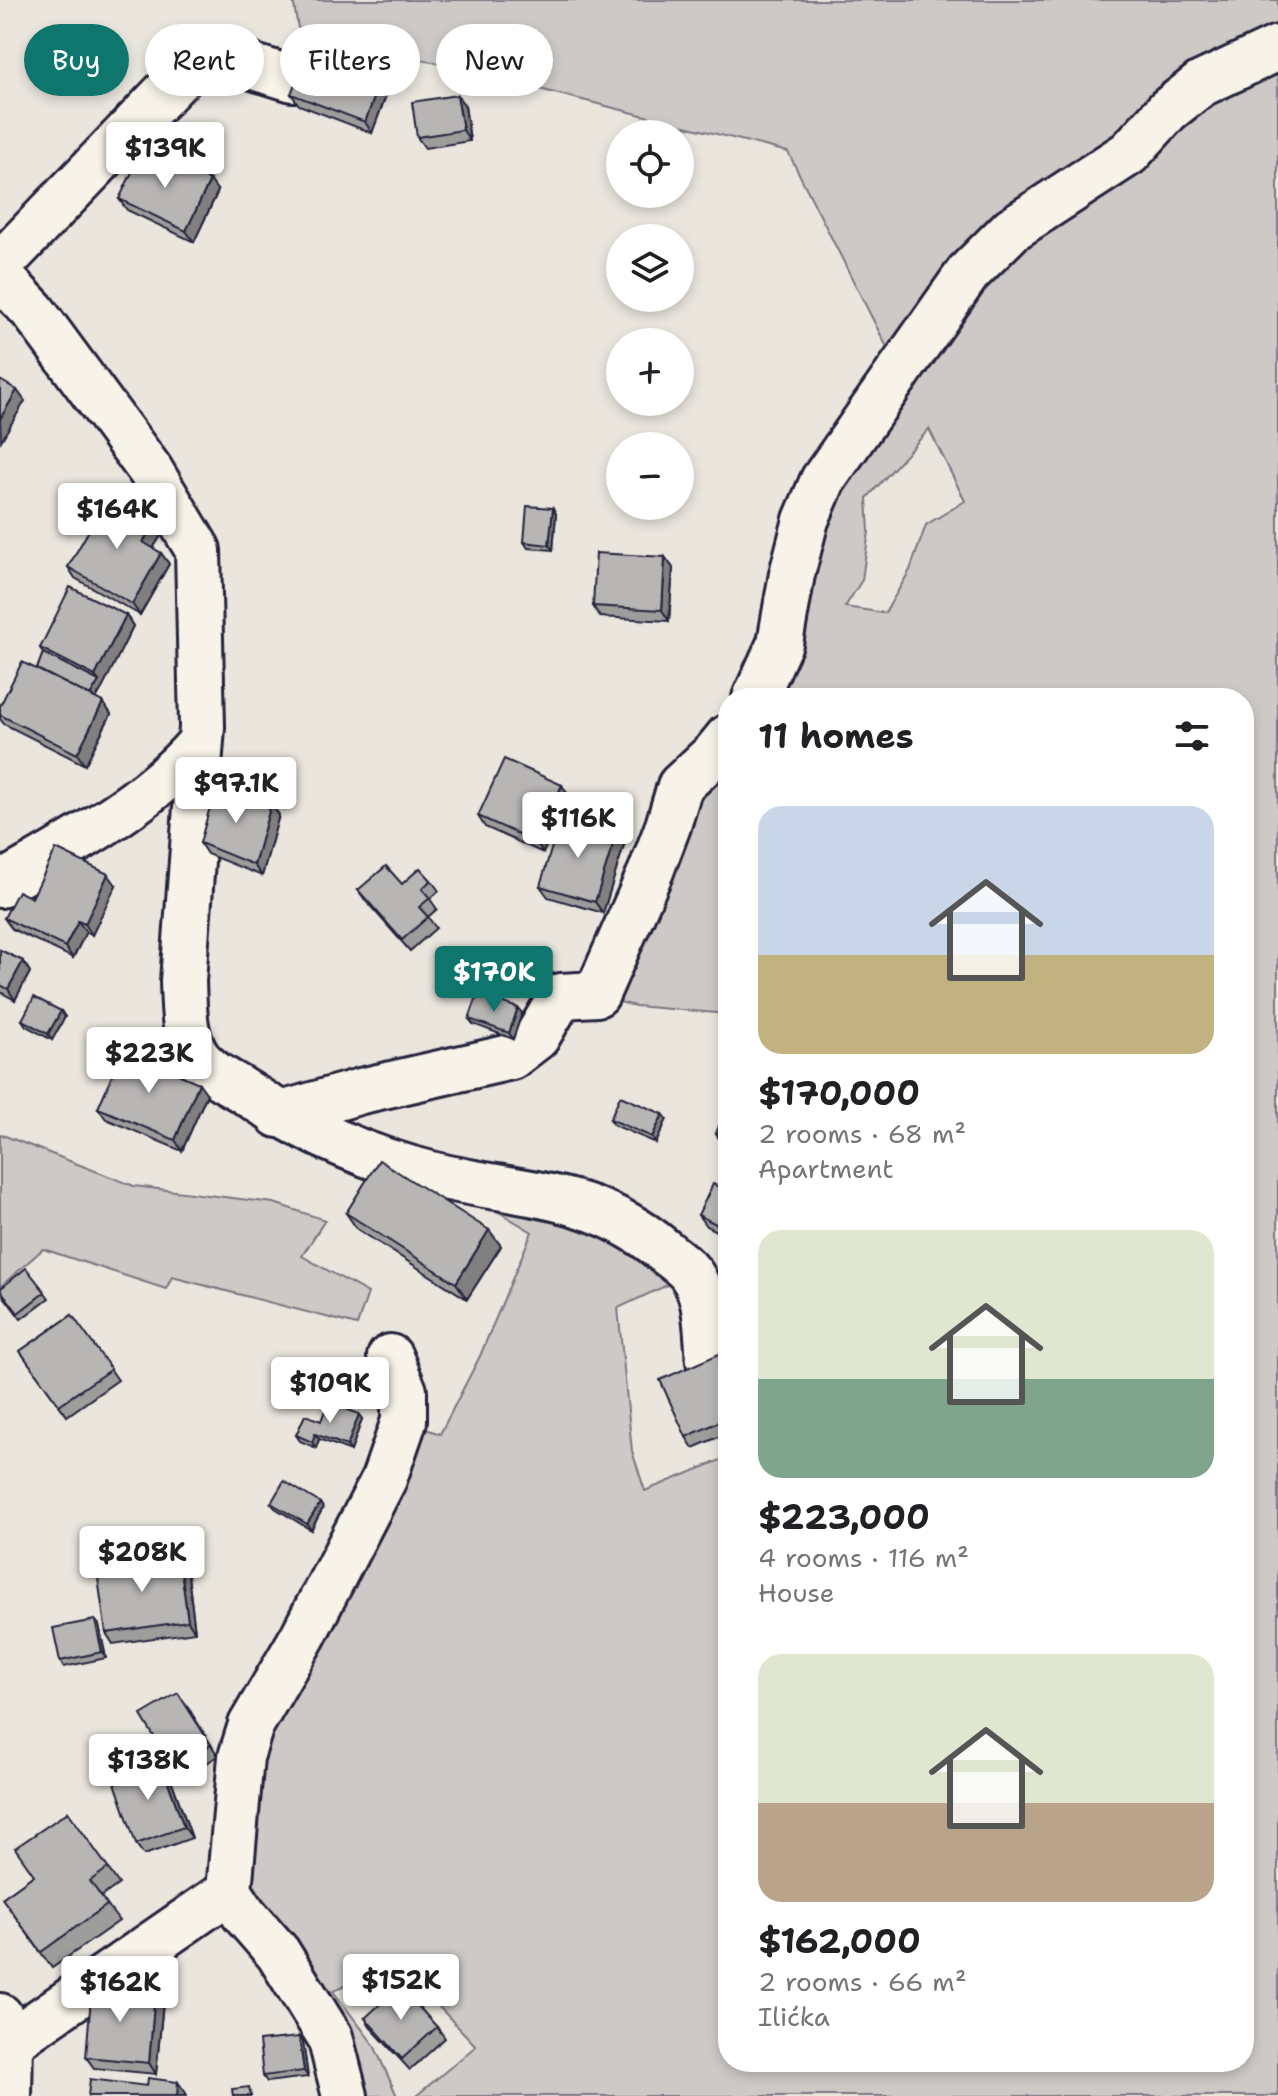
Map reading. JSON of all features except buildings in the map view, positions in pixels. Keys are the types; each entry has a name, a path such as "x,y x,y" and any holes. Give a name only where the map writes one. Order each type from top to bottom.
{"street":[{"path":"760,688 780,643 792,574 806,520 823,480 968,273 1012,229 1129,153 1168,110 1201,84 1278,48"},
{"path":"0,265 187,70 237,62 280,75"},
{"path":"0,276 33,311 150,470 198,550 202,727 183,981 185,1022 196,1056 212,1072 278,1115 368,1156 434,1175 565,1198 611,1216 655,1244 691,1274 703,1302 709,1361"},
{"path":"0,885 125,809 177,769 200,743"},
{"path":"278,1115 361,1091 511,1057 537,1037 561,996 597,994 663,841 680,786 718,749"},
{"path":"345,2096 330,2037 278,1953 244,1914 229,1891 241,1757 251,1725 303,1636 377,1492 404,1421 404,1391 390,1357"},
{"path":"9,2096 5,2029 229,1891"}],"shaded area":[{"path":"293,0 1278,0 1278,2096 416,2096 476,2046 395,1960 333,1991 374,2045 397,2096 345,2096 244,1914 236,1799 404,1421 440,1434 480,1356 532,1232 497,1211 509,1189 691,1274 618,1308 632,1451 645,1491 718,1461 718,2072 1254,2072 1254,688 758,688 792,574 899,371 788,152 694,128 694,120 662,120 553,93 553,24 436,24 436,63 420,59 420,24 297,24","holes":["929,429 965,501 926,525 910,570 885,613 845,607 862,580 869,531 867,498"]},
{"path":"718,754 718,1013 635,1006 608,999 651,871"},
{"path":"0,1134 134,1186 274,1203 325,1220 302,1256 368,1293 357,1325 172,1277 166,1289 43,1249 0,1287"}]}
